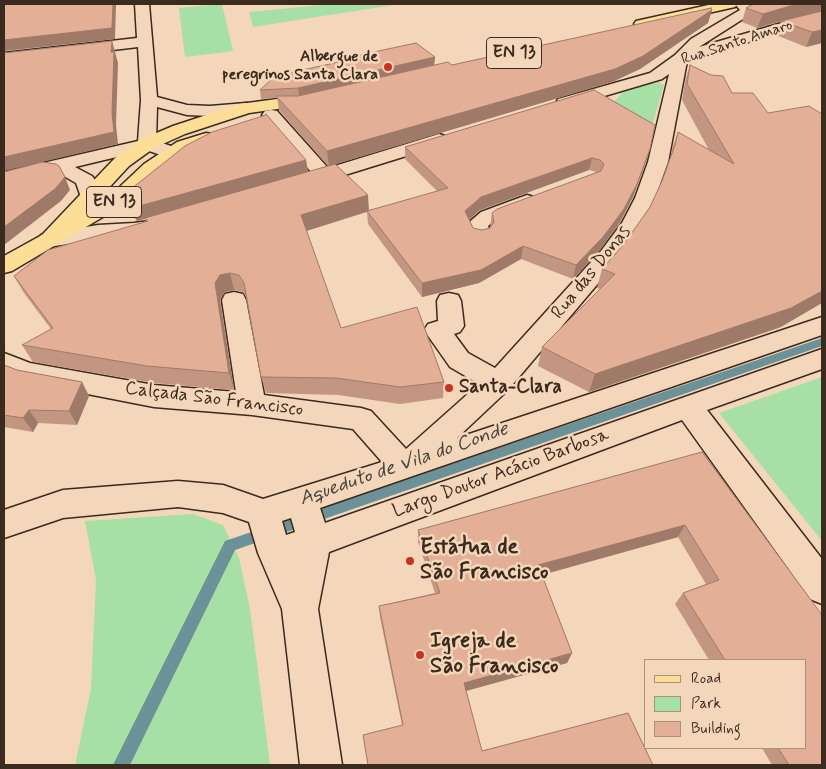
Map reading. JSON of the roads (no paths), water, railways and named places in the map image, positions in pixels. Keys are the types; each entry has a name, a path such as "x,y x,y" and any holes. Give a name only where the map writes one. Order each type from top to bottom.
{"main road":[{"path":"622,28 730,4"},
{"name":"EN 13","path":"4,266 116,201 178,143 246,108 276,102 298,102 327,96"},
{"name":"EN 13","path":"178,143 271,115 298,102"},
{"name":"EN 13","path":"49,240 122,162 147,144"}],"street":[{"path":"142,4 149,100 147,144"},
{"path":"680,58 696,42 747,12 746,7 740,4"},
{"name":"Rua Santo Amaro","path":"550,108 656,76 680,58 790,25 822,18"},
{"path":"4,58 144,42"},
{"name":"Rua das Donas","path":"405,468 498,383 582,288 632,224 645,198 658,162 680,58"},
{"path":"149,100 187,110 210,112 246,108"},
{"path":"4,178 147,144 178,143 175,116 149,100"},
{"path":"271,115 324,175"},
{"path":"287,186 457,135"},
{"path":"47,168 66,170 85,180 90,196"},
{"path":"480,234 477,225 488,216 543,195"},
{"path":"49,240 98,232 134,230 166,222"},
{"path":"234,300 252,404"},
{"path":"449,301 451,326 437,330 459,360 498,383"},
{"name":"Largo Doutor Acácio Barbosa","path":"263,513 405,468 822,326"},
{"name":"Largo Doutor Acácio Barbosa","path":"275,554 314,542 822,359"},
{"name":"Calçada São Francisco","path":"4,363 26,372 154,396 252,404 361,419 405,468"},
{"path":"688,406 822,587"},
{"path":"4,524 64,504 178,494 223,500 263,513 275,554 300,609 321,765"},
{"path":"300,609 314,542 302,501"}],"waterway":[{"name":"Aqueduto de Vila do Conde","path":"121,765 230,545 822,342"}],"place":[{"name":"Albergue de peregrinos Santa Clara","path":"388,67"},
{"name":"Santa-Clara","path":"449,388"},
{"name":"Estátua de São Francisco","path":"410,561"},
{"name":"Igreja de São Francisco","path":"420,655"}]}
